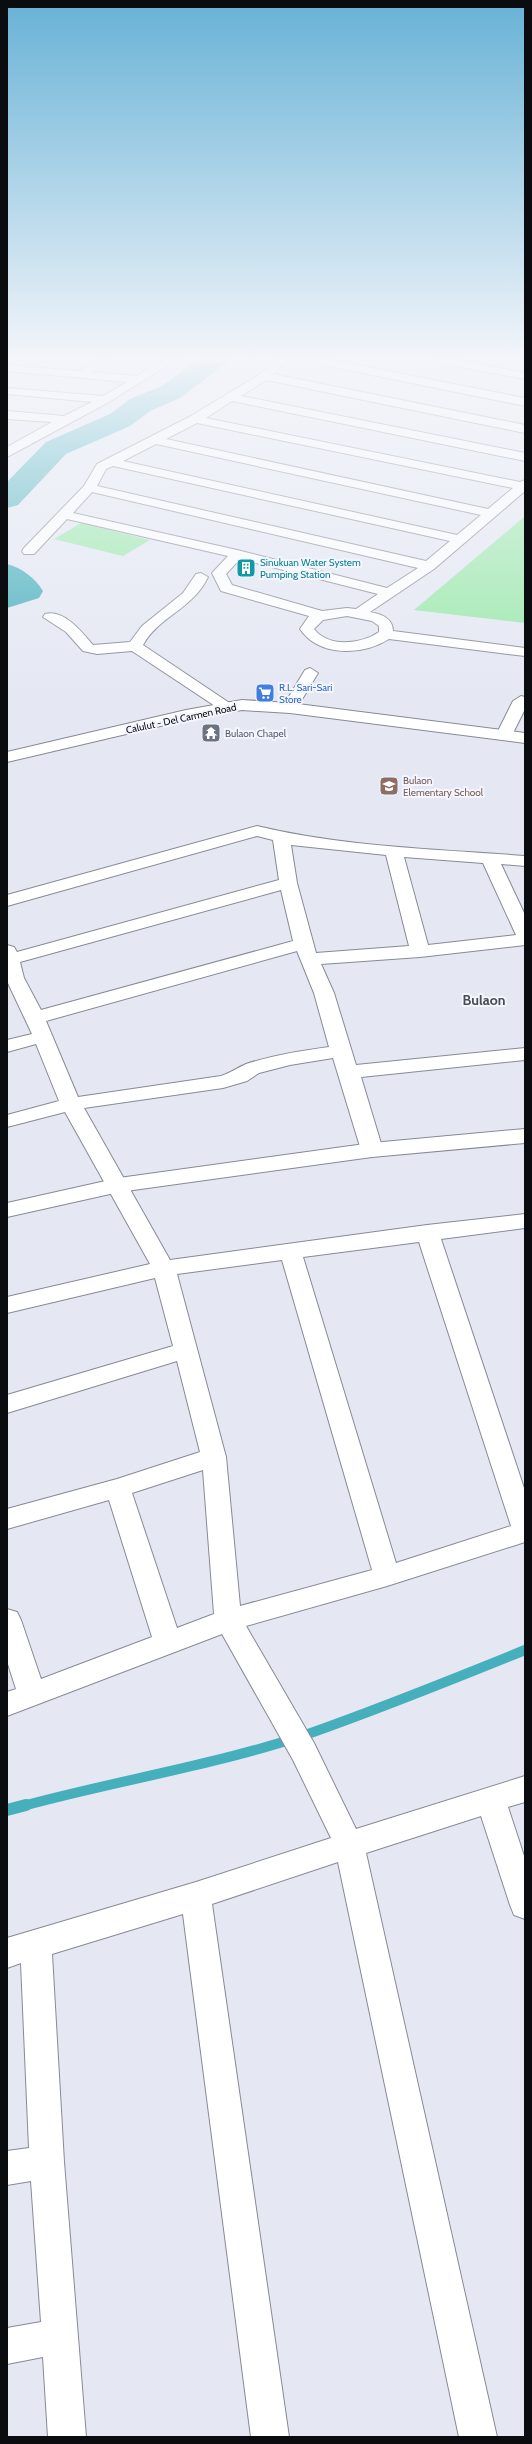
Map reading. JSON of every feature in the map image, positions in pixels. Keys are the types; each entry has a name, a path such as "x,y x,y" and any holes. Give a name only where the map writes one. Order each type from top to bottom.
{"street":[{"path":"28,551 62,514 89,488 98,473"},
{"path":"162,473 462,540"},
{"path":"307,473 491,513"},
{"path":"464,473 524,485"},
{"path":"360,613 429,566 462,540 524,485"},
{"path":"89,488 429,566"},
{"path":"62,514 237,554 390,593"},
{"path":"237,554 219,573 226,588 321,616"},
{"path":"135,646 142,635 191,593 201,577"},
{"path":"386,634 386,625 377,618 360,613 340,612 321,616 313,619 307,629 315,639 324,643 351,646 367,644 379,640 386,634 525,652"},
{"path":"50,617 71,629 88,648 97,650 135,646 226,707"},
{"path":"290,708 310,673"},
{"path":"504,735 521,701"},
{"name":"Calulut - Del Carmen Road","path":"7,757 226,707 254,705 290,708 525,738"},
{"path":"7,901 257,831 273,834 281,838 394,851 525,861"},
{"path":"281,838 288,883 307,951 324,992 340,1051 349,1072 372,1150"},
{"path":"394,851 420,951"},
{"path":"490,858 525,935"},
{"path":"288,883 9,955 11,979 35,1018 42,1038 72,1104 119,1185 164,1268 214,1457 228,1620 304,1752 348,1845 478,2437"},
{"path":"35,1018 307,951 420,951 525,939"},
{"path":"7,1046 42,1038"},
{"path":"7,1121 72,1104 223,1082 240,1077 252,1069 289,1059 340,1051"},
{"path":"349,1072 525,1054"},
{"path":"7,1210 119,1185 372,1150 525,1136"},
{"path":"7,1305 164,1268 290,1250 525,1220"},
{"path":"7,1704 228,1620 387,1576 525,1531 427,1232"},
{"path":"290,1250 387,1576"},
{"path":"7,1404 186,1350"},
{"path":"7,1519 118,1488 214,1457"},
{"path":"118,1488 168,1643"},
{"path":"7,1620 32,1695"},
{"path":"67,2437 47,2162 22,1948 196,1896 348,1845 525,1789"},
{"path":"491,1800 525,1905"},
{"path":"196,1896 270,2437"},
{"path":"7,2168 47,2162"},
{"path":"7,2346 60,2336"}],"green space":[{"path":"525,516 525,623 414,610"},
{"path":"81,523 150,540 123,556 54,539"}],"waterway":[{"path":"7,499 32,473"},
{"path":"7,574 27,591 7,598"},
{"path":"23,1806 198,1765 267,1747 330,1726 442,1684 525,1650"},
{"path":"7,1810 26,1805"}],"place":[{"name":"Sinukuan Water System Pumping Station","path":"246,568"},
{"name":"R.L. Sari-Sari Store","path":"265,693"},
{"name":"Bulaon Chapel","path":"211,733"},
{"name":"Bulaon Elementary School","path":"389,786"}],"district":[{"name":"Bulaon","path":"484,1000"}]}
